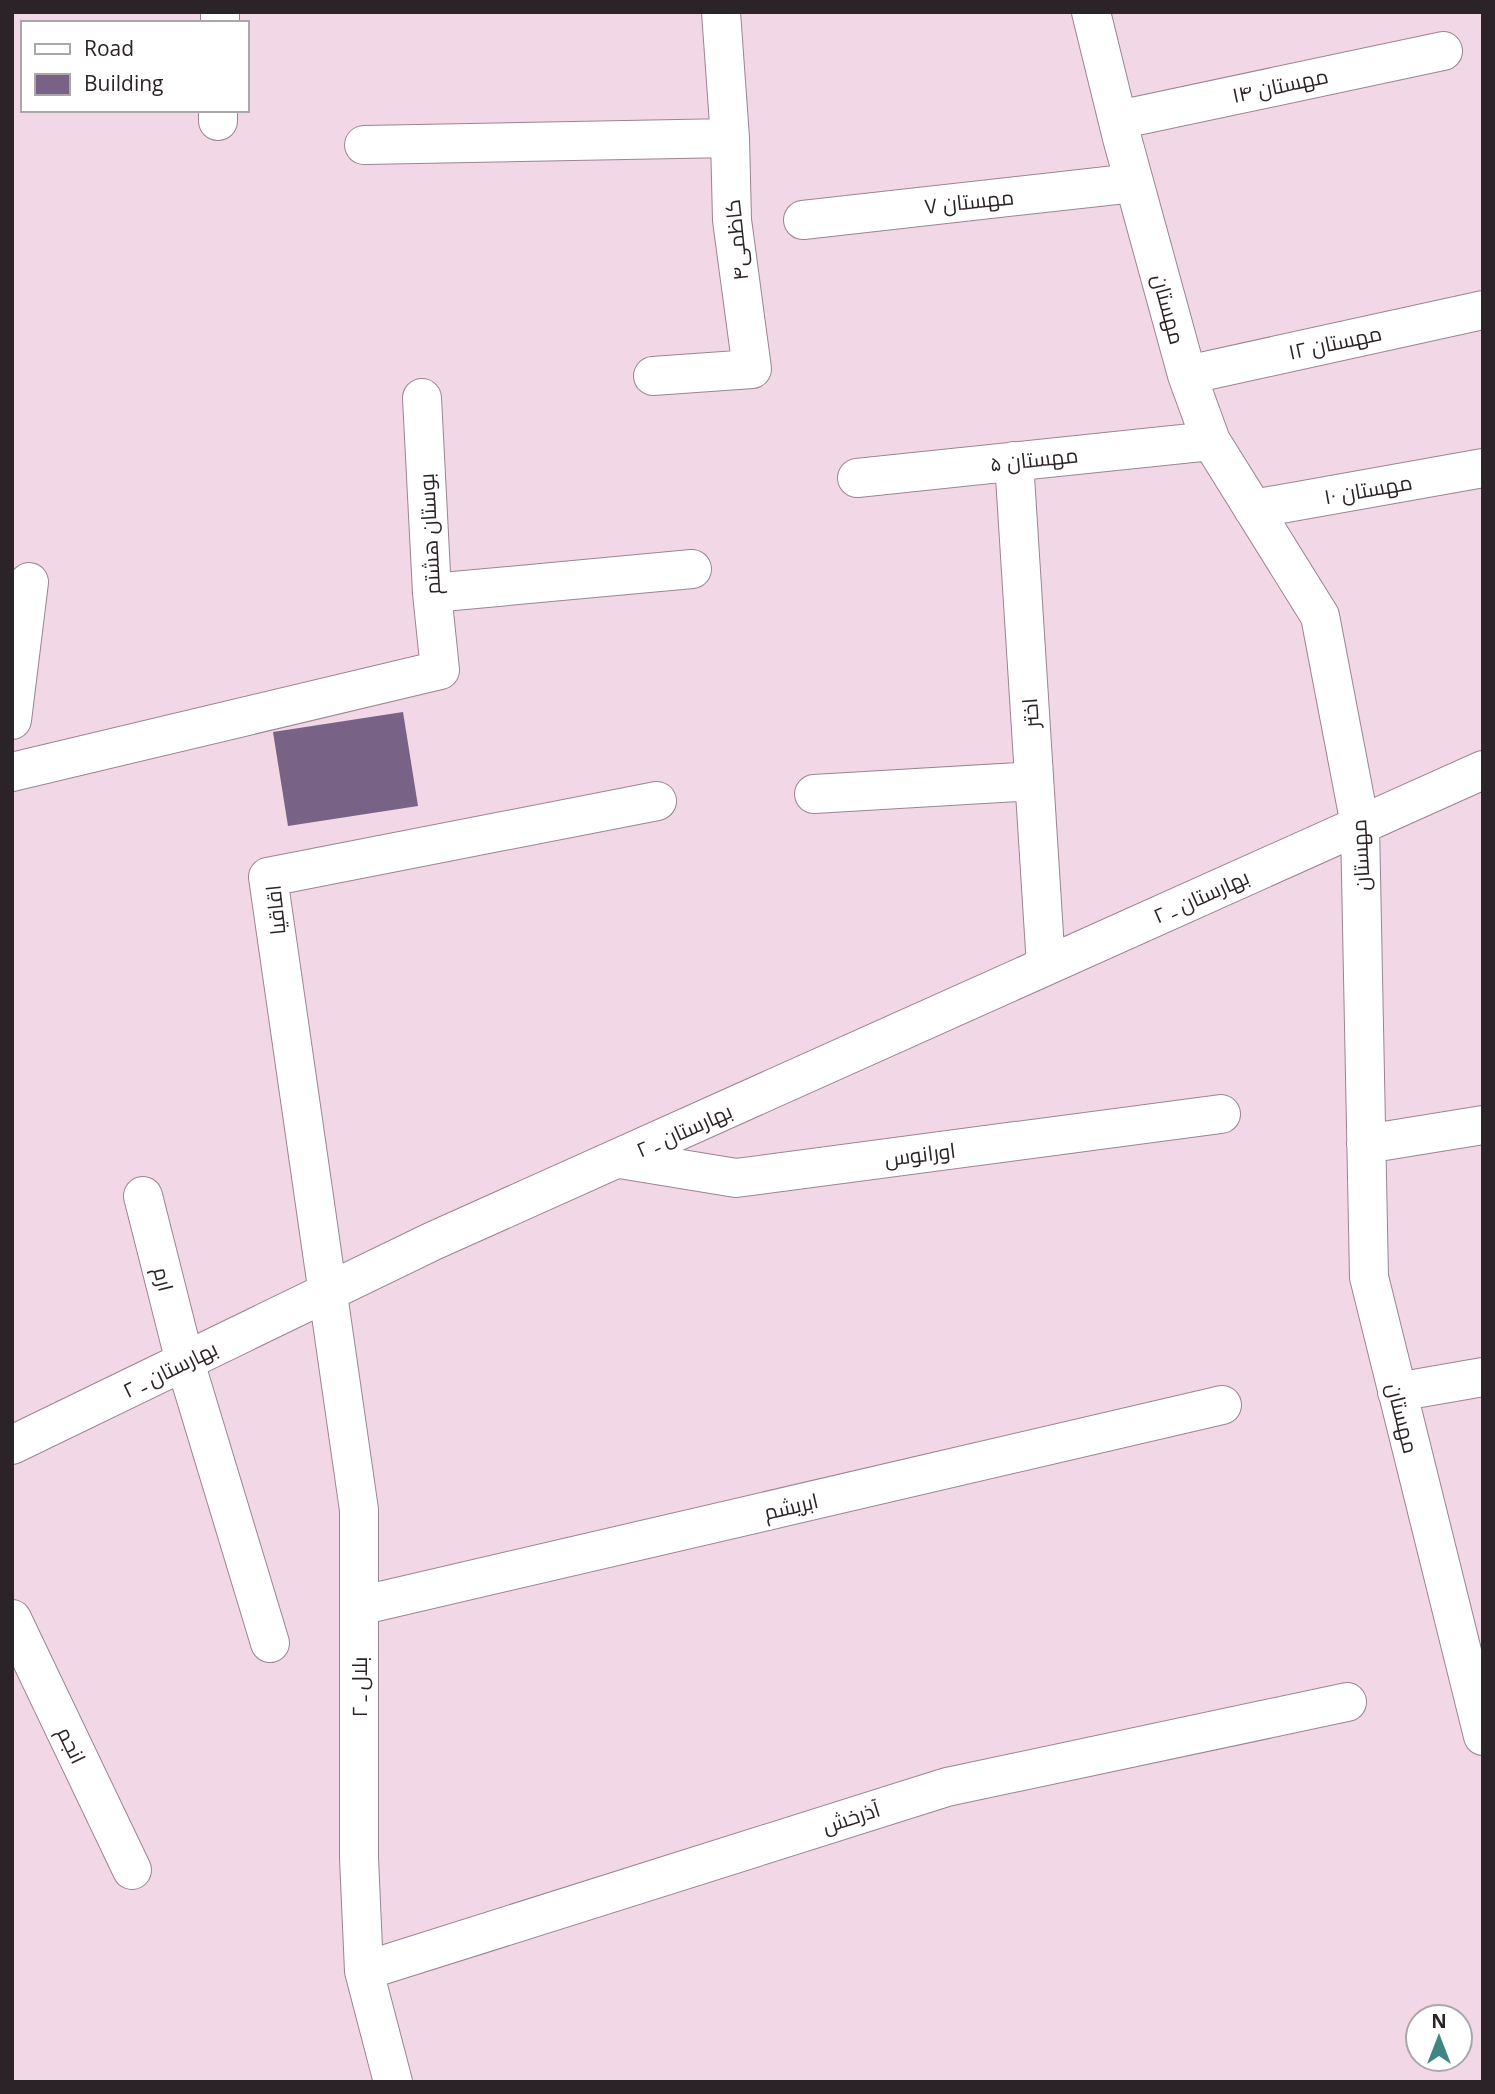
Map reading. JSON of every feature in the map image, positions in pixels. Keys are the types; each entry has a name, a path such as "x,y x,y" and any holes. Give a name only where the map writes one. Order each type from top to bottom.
{"street":[{"name":"کاظمی۴","path":"653,376 752,369 732,220 730,138 721,12"},
{"name":"مهستان","path":"1091,12 1134,183 1187,375 1211,441 1320,616 1360,825 1369,1277 1397,1392 1473,1656 1483,1736"},
{"name":"مهستان ۱۴","path":"1118,120 1443,51"},
{"path":"364,145 730,138"},
{"name":"مهستان ۷","path":"803,220 1134,183"},
{"name":"مهستان ۱۲","path":"1187,375 1483,310"},
{"name":"بوستان هشتم","path":"12,772 440,670 432,593 422,398"},
{"name":"مهستان ۵","path":"857,478 1211,441"},
{"name":"اختر","path":"1014,461 1046,965"},
{"name":"مهستان ۱۰","path":"1253,509 1483,468"},
{"path":"432,593 692,569"},
{"path":"12,720 29,582"},
{"name":"بهارستان ـ ۲","path":"12,1445 433,1241 1483,770"},
{"path":"814,794 1034,781"},
{"name":"اقاقیا","path":"330,1291 268,877 657,801"},
{"name":"اورانوس","path":"620,1159 736,1178 1221,1114"},
{"path":"1366,1144 1483,1125"},
{"name":"ارم","path":"143,1196 185,1362 270,1643"},
{"name":"بلال ـ ۲","path":"330,1291 359,1510 359,1858 364,1971 393,2082"},
{"path":"1397,1392 1483,1377"},
{"name":"ابریشم","path":"359,1606 1222,1405"},
{"name":"انجم","path":"12,1619 132,1870"},
{"name":"آذرخش","path":"364,1971 947,1787 1347,1702"}],"building":[{"path":"403,712 418,806 288,826 273,732"}]}
